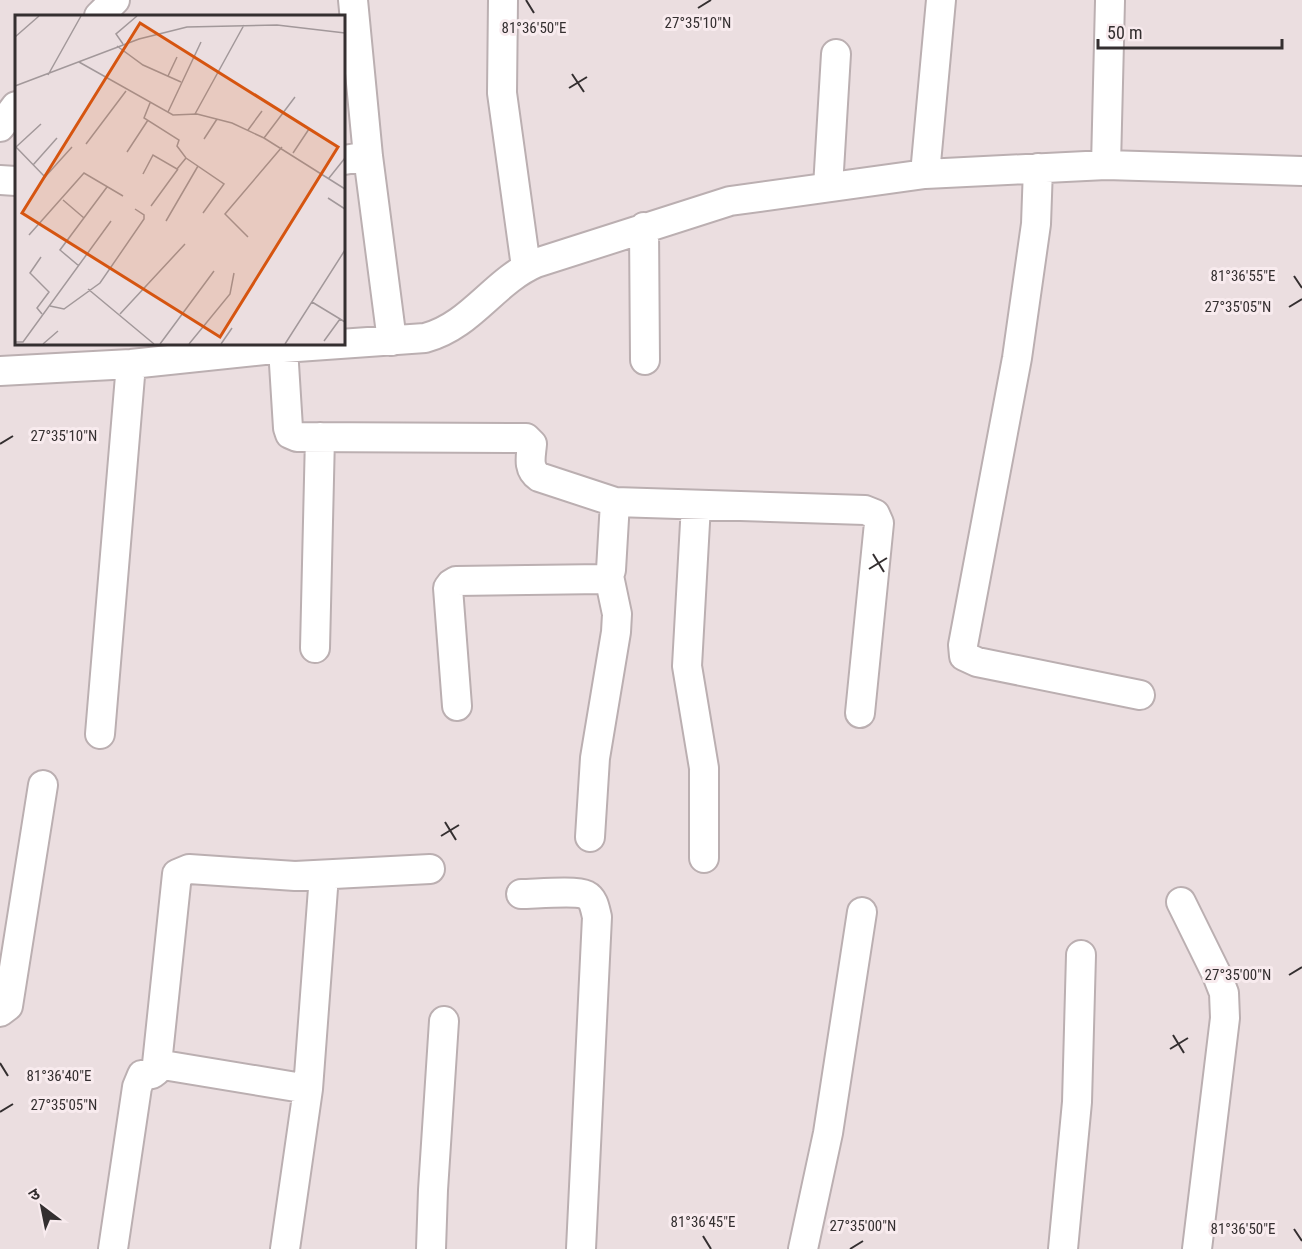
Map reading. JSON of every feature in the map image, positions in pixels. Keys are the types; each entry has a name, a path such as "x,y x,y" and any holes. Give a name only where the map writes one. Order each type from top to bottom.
{"street":[{"path":"100,15 115,0"},
{"path":"353,0 356,158 392,340"},
{"path":"503,0 502,93 526,267"},
{"path":"926,174 941,0"},
{"path":"1106,165 1110,1"},
{"path":"828,187 836,54"},
{"path":"0,127 15,107"},
{"path":"345,343 425,338 446,331 459,323 526,267 730,201 926,174 1038,168 1106,165 1302,171"},
{"path":"1038,168 1036,224 1017,358 963,645 964,656 977,662 1140,695"},
{"path":"0,180 15,181"},
{"path":"644,227 645,360"},
{"path":"0,371 131,364 324,345"},
{"path":"283,348 290,434 297,437 526,438 532,444 530,466 533,473 615,502 865,510 874,514 879,523 860,713"},
{"path":"100,734 131,364"},
{"path":"315,648 320,437"},
{"path":"457,706 448,588 451,584 456,581 604,579 612,570 615,502"},
{"path":"696,505 687,666 704,768 704,858"},
{"path":"590,837 595,758 616,632 617,614 609,576"},
{"path":"0,1012 8,1006 43,785"},
{"path":"113,1249 136,1087 142,1075 156,1071 177,874 189,869 295,876 430,869"},
{"path":"285,1249 308,1089 324,875"},
{"path":"521,894 577,893 586,895 593,902 597,916 581,1249"},
{"path":"1181,902 1224,993 1225,1018 1197,1249"},
{"path":"803,1249 828,1133 862,912"},
{"path":"1063,1249 1077,1102 1081,955"},
{"path":"431,1249 444,1021"},
{"path":"157,1064 308,1089"}]}
